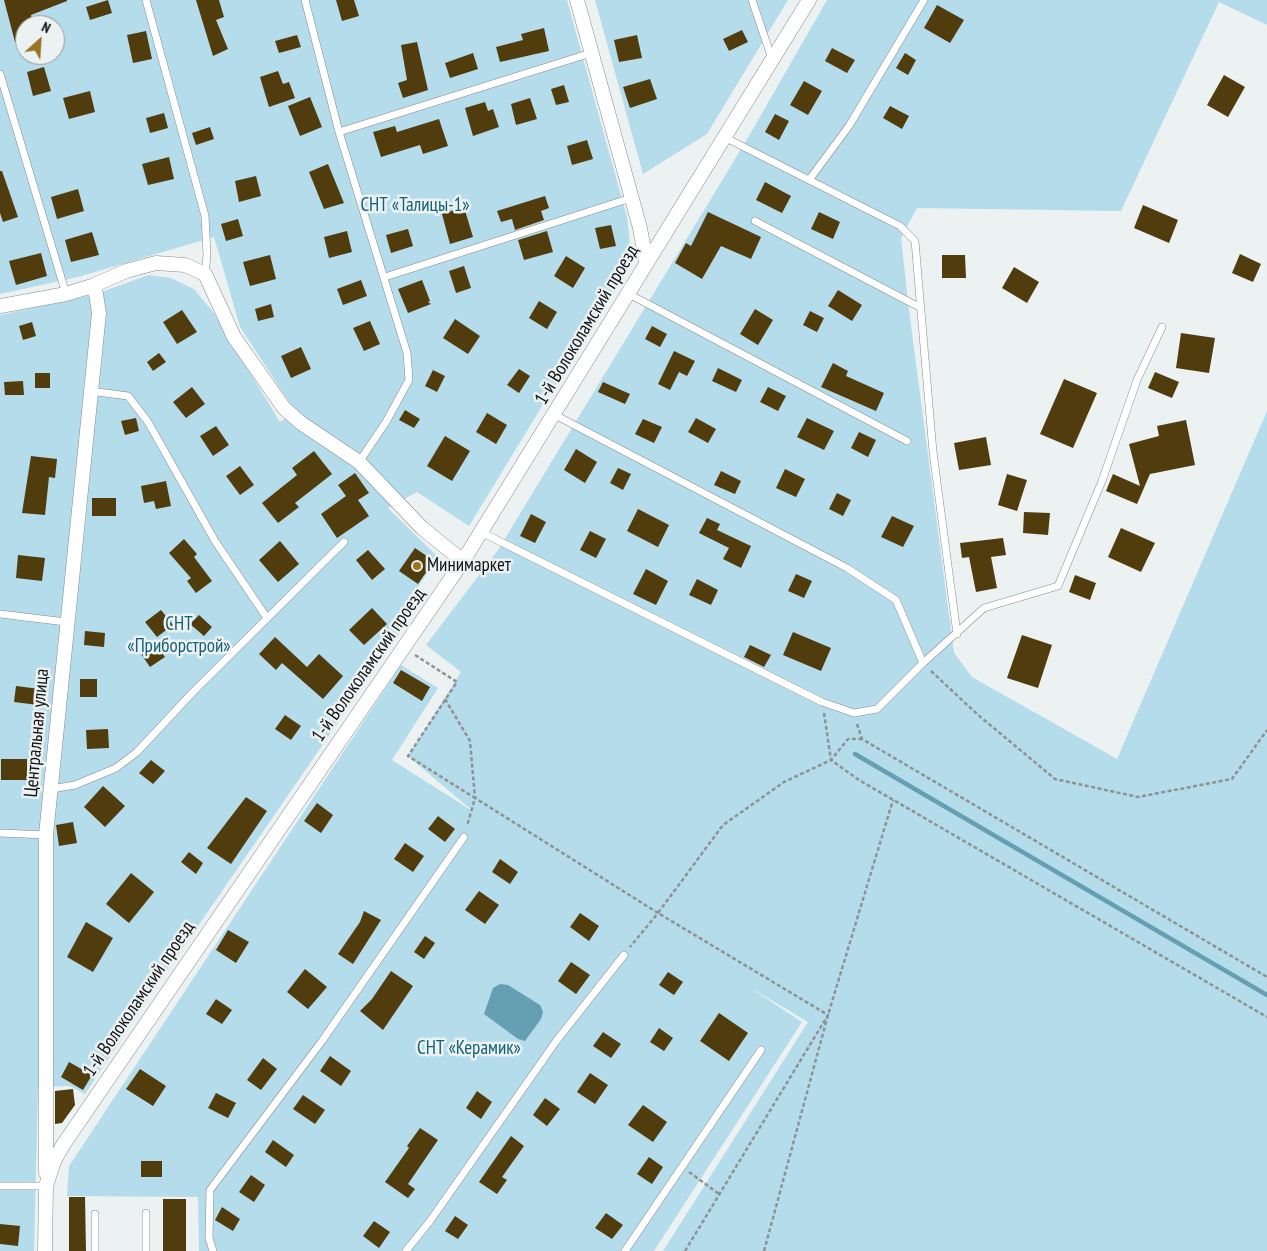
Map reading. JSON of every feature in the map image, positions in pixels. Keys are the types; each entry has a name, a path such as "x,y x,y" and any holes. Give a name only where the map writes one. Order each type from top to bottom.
{"street":[{"path":"577,0 640,228 646,261"},
{"name":"1-й Волоколамский проезд","path":"45,1251 46,1186 54,1161 71,1131 482,532 555,415 626,293 726,138 809,0"},
{"path":"0,306 66,294 92,286 126,271 156,263 185,265 205,274 234,337 284,408 301,423 359,462 422,528 463,561"},
{"name":"Центральная улица","path":"46,1186 46,835 66,622 99,313 96,294 92,286"}],"lane":[{"path":"146,0 204,216 207,255 205,274"},
{"path":"305,0 339,132 407,353 409,380 386,422 359,462"},
{"path":"752,0 772,60"},
{"path":"809,180 849,126 924,0"},
{"path":"339,132 591,53"},
{"path":"0,74 66,294"},
{"path":"726,138 900,226 915,240 933,452 957,634"},
{"path":"384,277 631,198"},
{"path":"755,221 921,308"},
{"path":"626,293 907,441"},
{"path":"482,532 822,702 854,713 877,709 923,663 984,608 1058,586 1102,481 1137,380 1162,327"},
{"path":"90,391 128,396 148,422 215,541 267,618"},
{"path":"555,415 847,568 896,600 923,663"},
{"path":"50,790 75,785 108,771 137,752 344,542"},
{"path":"0,614 66,622"},
{"path":"0,833 46,835"},
{"path":"213,1251 209,1238 210,1190 322,1041 464,837"},
{"path":"406,1251 430,1221 557,1040 624,955"},
{"path":"626,1251 761,1050"},
{"path":"0,1186 46,1186"},
{"path":"146,1212 146,1251"},
{"path":"95,1214 95,1251"}],"path":[{"path":"403,647 457,682 408,756 658,912 828,1015"},
{"path":"923,663 976,714 1055,779 1138,797 1232,778 1267,730"},
{"path":"445,699 470,741 475,798 464,837"},
{"path":"822,702 831,760 859,780 1267,1017"},
{"path":"854,713 862,739"},
{"path":"624,955 723,826 784,782 831,760 848,739 862,739 1267,977"},
{"path":"764,1251 828,1015 894,800"},
{"path":"685,1251 828,1015"},
{"path":"682,1167 719,1194"}],"green space":[{"path":"0,0 567,0 627,217 630,244 624,272 469,526 417,492 388,508 438,557 418,587 427,593 154,990 85,1094 70,1086 38,1087 34,1251 0,1251 0,315 96,294 148,275 171,278 194,289 213,312 280,422 295,411 240,327 214,237 78,277 0,294"},
{"path":"595,0 788,0 707,134 643,174"},
{"name":"СНТ «Керамик»","path":"827,0 1267,0 1267,25 1219,2 1121,211 917,208 901,238 954,653 972,677 1117,759 1267,411 1267,1251 663,1251 808,1022 749,987 802,1022 654,1251 199,1251 198,1197 67,1196 69,1166 401,665 438,688 392,760 474,812 408,756 461,672 426,645 498,550 746,141"}],"shaded area":[{"path":"500,984 508,985 540,1005 543,1012 541,1019 525,1041 518,1039 484,1014 493,988"}],"building":[{"path":"4,0 67,0 31,15 15,15 15,42"},
{"path":"108,0 112,13 90,20 86,7"},
{"path":"196,0 219,0 224,17 216,20 228,49 213,56"},
{"path":"336,0 354,0 359,16 342,21"},
{"path":"937,5 964,20 950,43 924,28"},
{"path":"544,28 549,51 500,62 496,47 523,40 521,34"},
{"path":"742,30 748,42 729,51 723,39"},
{"path":"146,31 152,59 133,63 127,35"},
{"path":"297,35 301,47 279,53 275,41"},
{"path":"637,35 642,58 619,62 614,40"},
{"path":"417,42 428,90 403,98 398,83 407,80 401,45"},
{"path":"832,48 855,60 847,73 825,61"},
{"path":"473,53 478,69 450,78 445,63"},
{"path":"905,53 916,60 908,75 896,68"},
{"path":"44,67 51,91 33,96 27,72"},
{"path":"278,71 283,84 289,82 295,98 269,107 260,77"},
{"path":"1224,75 1245,87 1228,117 1207,105"},
{"path":"650,79 657,99 630,108 623,87"},
{"path":"804,81 822,91 808,115 790,105"},
{"path":"564,85 569,102 556,105 551,89"},
{"path":"90,91 95,112 69,119 63,98"},
{"path":"310,97 322,127 300,136 288,106"},
{"path":"530,98 537,119 516,125 511,104"},
{"path":"485,102 488,111 493,109 499,127 473,136 465,108"},
{"path":"890,106 909,116 902,129 883,118"},
{"path":"164,113 168,128 150,133 146,118"},
{"path":"775,114 789,121 779,140 765,132"},
{"path":"439,119 448,146 423,154 420,145 381,157 373,132 395,126 397,132"},
{"path":"210,127 214,139 196,145 192,133"},
{"path":"587,140 593,159 572,165 567,146"},
{"path":"169,157 174,179 148,185 142,164"},
{"path":"328,164 344,203 324,209 309,172"},
{"path":"0,171 2,171 18,217 3,222 0,213"},
{"path":"256,176 261,196 239,202 235,181"},
{"path":"765,182 791,196 782,213 756,200"},
{"path":"78,189 84,211 57,219 51,197"},
{"path":"545,196 549,208 541,211 544,220 515,230 512,219 501,222 497,211"},
{"path":"1143,205 1178,220 1169,243 1134,228"},
{"path":"464,207 473,237 450,244 442,214"},
{"path":"708,212 761,237 751,259 721,246 702,279 675,263 686,243 691,246"},
{"path":"819,212 840,222 833,239 811,229"},
{"path":"238,219 243,236 226,241 221,224"},
{"path":"611,225 616,246 600,249 595,228"},
{"path":"408,229 413,246 391,253 386,235"},
{"path":"347,231 352,252 329,258 324,237"},
{"path":"547,231 553,252 524,260 518,240"},
{"path":"92,232 99,255 71,262 65,240"},
{"path":"41,253 47,276 16,285 9,261"},
{"path":"1240,254 1261,264 1253,282 1232,273"},
{"path":"270,255 276,279 250,286 243,262"},
{"path":"942,255 965,255 966,278 942,278"},
{"path":"566,256 585,268 573,288 554,276"},
{"path":"464,266 471,288 456,293 449,271"},
{"path":"1014,267 1039,282 1027,303 1002,288"},
{"path":"361,280 367,296 343,305 337,289"},
{"path":"422,280 430,301 428,302 431,304 408,313 398,289"},
{"path":"838,290 862,305 852,321 828,306"},
{"path":"539,301 557,312 547,329 529,318"},
{"path":"271,304 274,317 258,321 255,309"},
{"path":"755,309 773,320 758,345 740,334"},
{"path":"182,310 197,332 177,344 163,322"},
{"path":"810,311 824,318 817,332 803,325"},
{"path":"455,319 480,336 468,354 443,338"},
{"path":"370,321 380,344 364,351 353,328"},
{"path":"32,322 36,336 23,340 19,326"},
{"path":"652,326 667,334 660,347 645,339"},
{"path":"1181,333 1215,338 1209,373 1176,368"},
{"path":"301,347 311,369 291,378 281,356"},
{"path":"674,351 695,361 687,376 679,372 670,390 658,384"},
{"path":"159,353 166,362 153,371 147,362"},
{"path":"833,363 848,371 846,376 884,393 876,411 821,387"},
{"path":"718,368 742,380 736,392 712,381"},
{"path":"519,369 530,376 519,393 507,385"},
{"path":"433,370 445,376 437,392 425,386"},
{"path":"1155,372 1179,382 1172,398 1148,388"},
{"path":"35,373 50,373 50,388 35,388"},
{"path":"1064,379 1097,393 1073,448 1040,434"},
{"path":"23,381 24,395 5,395 4,382"},
{"path":"603,382 630,394 625,404 598,392"},
{"path":"192,387 205,404 186,418 173,402"},
{"path":"768,387 786,396 778,411 760,402"},
{"path":"405,410 420,419 414,428 399,420"},
{"path":"487,413 507,425 496,444 476,432"},
{"path":"136,418 139,431 125,435 121,421"},
{"path":"696,418 716,429 708,443 688,432"},
{"path":"807,418 834,431 824,450 797,437"},
{"path":"643,419 662,427 654,443 635,434"},
{"path":"1186,420 1195,465 1150,474 1137,504 1106,491 1113,474 1140,486 1129,444 1159,436 1157,426"},
{"path":"216,426 229,445 213,456 200,436"},
{"path":"859,432 876,440 868,457 851,448"},
{"path":"445,436 470,451 452,481 427,466"},
{"path":"986,437 991,465 959,470 954,443"},
{"path":"576,449 597,462 585,483 564,470"},
{"path":"314,451 332,474 295,503 299,507 278,523 262,503 297,475 292,468"},
{"path":"31,456 57,459 55,478 49,477 45,515 22,513"},
{"path":"240,466 254,485 240,495 226,476"},
{"path":"618,468 631,474 623,490 610,483"},
{"path":"785,469 805,479 796,497 776,488"},
{"path":"721,471 741,481 735,494 714,485"},
{"path":"355,473 369,493 358,500 369,516 337,538 321,514 346,496 338,485"},
{"path":"1007,474 1027,480 1017,511 998,505"},
{"path":"166,481 171,506 156,509 154,501 144,503 141,486"},
{"path":"837,493 851,500 843,516 829,509"},
{"path":"92,498 116,498 116,516 92,516"},
{"path":"638,509 669,525 658,547 627,531"},
{"path":"1024,512 1050,513 1048,535 1023,533"},
{"path":"531,514 546,522 535,543 520,536"},
{"path":"892,516 914,526 903,547 881,537"},
{"path":"707,518 720,524 717,530 751,546 741,568 723,559 729,548 699,533"},
{"path":"1121,528 1155,543 1141,572 1108,557"},
{"path":"590,531 606,539 596,558 580,550"},
{"path":"1003,538 1006,555 991,557 997,588 976,592 969,557 962,558 960,543"},
{"path":"184,539 197,554 194,557 212,581 196,593 187,581 191,578 169,553"},
{"path":"280,541 299,564 278,582 259,560"},
{"name":"Минимаркет","path":"415,548 434,561 418,584 399,571"},
{"path":"368,550 385,569 372,580 356,560"},
{"path":"18,555 45,558 42,581 16,578"},
{"path":"646,569 668,581 656,605 633,594"},
{"path":"796,574 812,581 804,598 788,591"},
{"path":"1075,575 1096,583 1090,600 1069,592"},
{"path":"697,579 718,590 711,605 689,595"},
{"path":"372,608 387,624 364,645 349,630"},
{"path":"161,610 173,625 157,637 145,622"},
{"path":"199,615 212,627 204,636 190,624"},
{"path":"85,631 105,633 104,647 84,645"},
{"path":"793,632 831,648 821,671 783,655"},
{"path":"1022,635 1052,645 1038,688 1007,678"},
{"path":"275,637 307,667 319,654 343,676 323,699 282,663 276,670 259,654"},
{"path":"153,641 165,657 150,667 139,651"},
{"path":"750,645 771,655 764,667 744,657"},
{"path":"401,670 430,687 422,701 393,683"},
{"path":"80,679 97,679 97,697 80,697"},
{"path":"16,686 40,689 38,705 14,702"},
{"path":"285,715 301,726 291,740 275,729"},
{"path":"108,729 109,748 87,749 86,730"},
{"path":"1,759 27,759 27,780 1,780"},
{"path":"151,760 165,771 153,784 139,773"},
{"path":"103,786 125,806 105,827 84,807"},
{"path":"246,797 267,811 231,864 207,848"},
{"path":"317,803 333,815 321,833 304,821"},
{"path":"438,816 455,829 445,842 428,829"},
{"path":"73,822 77,843 59,846 56,825"},
{"path":"405,843 424,856 413,872 394,859"},
{"path":"189,852 203,863 196,874 181,862"},
{"path":"500,859 518,872 510,884 492,872"},
{"path":"131,873 154,892 129,923 106,904"},
{"path":"479,891 499,905 485,924 465,910"},
{"path":"364,911 381,920 353,964 338,954 360,922"},
{"path":"580,913 599,926 589,941 570,927"},
{"path":"86,922 113,938 93,972 67,957"},
{"path":"228,930 249,942 236,963 216,950"},
{"path":"425,936 435,943 424,959 414,952"},
{"path":"571,962 590,975 576,994 558,981"},
{"path":"305,969 327,987 308,1009 287,992"},
{"path":"391,971 413,986 383,1030 360,1011 372,999"},
{"path":"668,972 683,982 674,995 659,985"},
{"path":"216,999 232,1010 222,1024 206,1014"},
{"path":"719,1013 748,1033 729,1061 700,1041"},
{"path":"659,1028 673,1038 664,1051 650,1042"},
{"path":"603,1032 621,1044 611,1058 593,1046"},
{"path":"330,1056 351,1071 341,1086 320,1071"},
{"path":"263,1058 277,1069 261,1090 247,1080"},
{"path":"69,1062 92,1075 83,1090 61,1077"},
{"path":"140,1069 166,1086 153,1106 126,1089"},
{"path":"590,1073 608,1085 595,1104 577,1092"},
{"path":"73,1089 75,1105 62,1123 55,1124 55,1091"},
{"path":"477,1091 492,1102 481,1119 466,1108"},
{"path":"216,1093 236,1103 228,1118 208,1108"},
{"path":"303,1095 325,1110 315,1124 293,1109"},
{"path":"545,1098 560,1109 547,1126 533,1115"},
{"path":"643,1105 667,1122 653,1142 628,1125"},
{"path":"420,1128 438,1140 408,1184 415,1189 408,1198 385,1182 409,1148 407,1146"},
{"path":"511,1136 524,1146 502,1177 507,1180 497,1194 479,1182"},
{"path":"273,1140 294,1155 286,1167 265,1152"},
{"path":"649,1157 663,1167 652,1184 637,1174"},
{"path":"141,1161 162,1161 162,1177 141,1177"},
{"path":"251,1175 265,1185 254,1202 239,1192"},
{"path":"69,1197 85,1197 86,1251 69,1251"},
{"path":"163,1199 186,1199 186,1251 163,1251"},
{"path":"222,1207 240,1219 233,1231 215,1220"},
{"path":"606,1213 623,1225 612,1239 595,1228"},
{"path":"455,1216 468,1225 458,1239 445,1231"},
{"path":"374,1221 390,1232 379,1248 363,1236"},
{"path":"0,1224 20,1226 18,1246 0,1244"}],"waterway":[{"path":"855,754 1267,995"}],"place":[{"name":"Минимаркет","path":"417,566"}],"park label":[{"name":"СНТ «Талицы-1»","path":"415,206"},
{"name":"СНТ «Приборстрой»","path":"179,636"}]}
